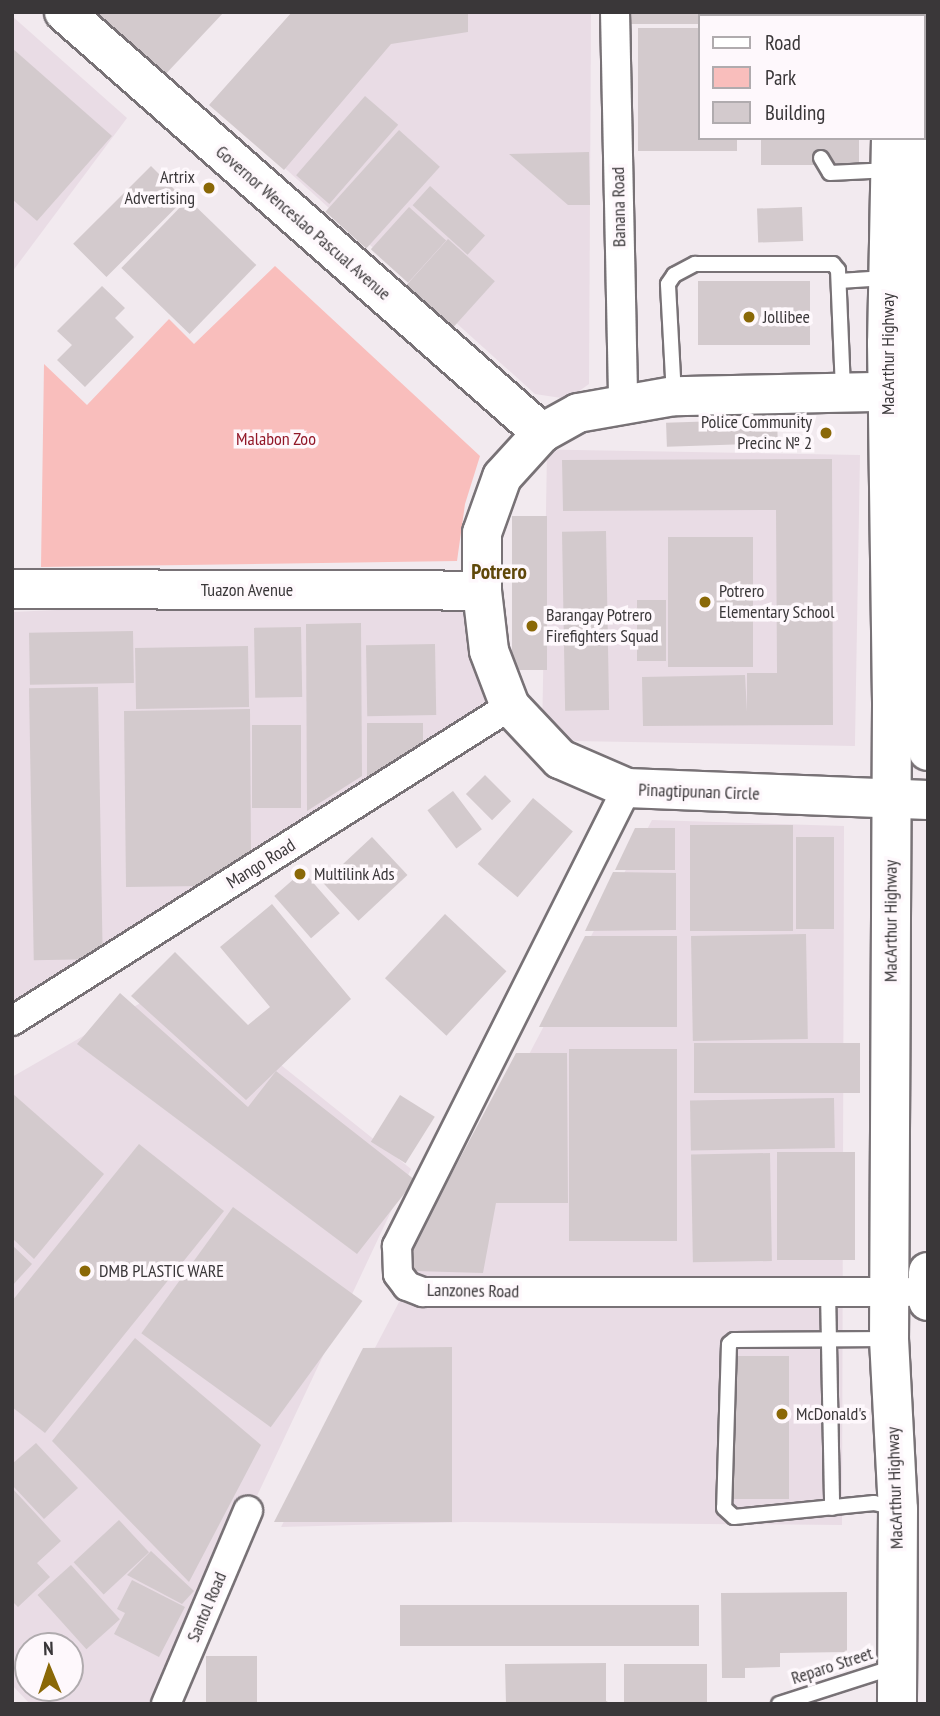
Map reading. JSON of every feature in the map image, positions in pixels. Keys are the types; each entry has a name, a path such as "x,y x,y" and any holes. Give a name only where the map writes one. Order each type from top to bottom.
{"main road":[{"name":"Governor Wenceslao Pascual Avenue","path":"64,12 542,433"},
{"name":"MacArthur Highway","path":"915,1292 910,800 913,391 922,140"},
{"name":"MacArthur Highway","path":"891,154 888,278 913,391 928,751"},
{"name":"Pinagtipunan Circle","path":"910,800 627,788 560,759 510,706 489,651 482,592 482,533 502,477 542,433 578,413 623,402 674,396 913,391"},
{"name":"Tuazon Avenue","path":"12,589 482,592"},
{"name":"MacArthur Highway","path":"897,1704 898,1509 889,1339 928,1272"},
{"name":"MacArthur Highway","path":"915,1292 928,1301"}],"street":[{"name":"Banana Road","path":"615,12 623,402"},
{"name":"Mango Road","path":"12,1021 510,706"},
{"name":"Lanzones Road","path":"627,788 397,1246 398,1274 407,1286 423,1292 915,1292"},
{"name":"Santol Road","path":"166,1704 248,1511"}],"lane":[{"path":"821,158 830,173 891,154"},
{"path":"674,396 668,284 684,268 695,264 826,262 838,270 843,393"},
{"path":"839,281 888,278"},
{"path":"828,1291 832,1508"},
{"path":"889,1339 734,1340 729,1344 724,1508 734,1517 874,1503 898,1509"},
{"name":"Reparo Street","path":"779,1704 897,1666"}],"shaded area":[{"path":"299,12 591,12 589,384 568,399 535,394 216,106"},
{"path":"12,16 127,118 12,272"},
{"name":"Potrero Elementary School","path":"547,450 860,455 855,746 542,740"},
{"path":"475,591 506,714 12,1012 12,612"},
{"path":"652,820 844,826 842,1525 463,1522 281,1527"},
{"path":"177,982 411,1169 159,1704 30,1704 28,1702 84,1702 84,1632 14,1632 14,1687 12,1077"}],"green space":[{"name":"Malabon Zoo","path":"275,266 480,456 465,504 457,561 41,567 44,364 87,405 169,319 194,344"}],"building":[{"path":"92,12 224,12 162,78"},
{"path":"292,12 468,12 468,32 391,44 284,170 209,105"},
{"path":"626,12 732,12 698,14 698,24 626,24"},
{"path":"638,28 698,28 698,140 737,140 737,151 638,151"},
{"path":"12,48 112,136 37,221 12,199"},
{"path":"365,96 398,125 329,204 296,175"},
{"path":"399,130 440,167 366,249 325,212"},
{"path":"761,140 859,140 859,165 761,165"},
{"path":"589,152 590,205 568,205 509,154"},
{"path":"151,166 184,199 106,277 73,244"},
{"path":"430,186 485,236 468,255 413,205"},
{"path":"188,199 256,265 190,334 121,268"},
{"path":"409,207 446,240 408,283 371,249"},
{"path":"802,207 803,241 758,243 757,209"},
{"path":"448,239 495,281 452,329 405,287"},
{"path":"698,281 810,281 810,345 698,345"},
{"path":"102,286 125,308 115,318 134,337 85,387 57,360 72,345 57,331"},
{"path":"777,419 778,443 667,447 666,423"},
{"path":"832,459 833,725 643,726 642,677 745,675 747,712 747,673 777,673 776,510 563,511 562,460"},
{"path":"512,516 547,516 547,670 512,670"},
{"path":"606,531 609,710 565,711 562,532"},
{"path":"668,537 753,537 753,667 668,667"},
{"path":"637,600 666,600 666,661 637,661"},
{"path":"361,623 362,776 307,811 306,624"},
{"path":"301,627 302,697 255,698 254,628"},
{"path":"133,631 134,683 30,685 29,633"},
{"path":"435,644 436,715 367,716 366,645"},
{"path":"248,646 249,707 136,709 135,648"},
{"path":"98,687 103,959 34,960 29,688"},
{"path":"250,709 251,853 203,886 126,887 124,711"},
{"path":"367,723 423,723 423,747 382,776 367,776"},
{"path":"252,725 301,725 301,808 252,808"},
{"path":"485,775 511,801 492,820 466,794"},
{"path":"453,791 482,829 456,849 427,810"},
{"path":"533,798 573,831 518,897 478,864"},
{"path":"690,825 793,825 793,931 690,931"},
{"path":"635,828 675,828 675,870 615,870"},
{"path":"372,837 407,875 358,921 323,883"},
{"path":"796,837 834,837 834,929 796,929"},
{"path":"303,871 340,913 311,938 274,896"},
{"path":"613,872 676,873 676,930 585,931"},
{"path":"272,904 351,999 246,1100 131,996 175,952 248,1025 270,1007 220,947"},
{"path":"445,914 506,971 446,1036 385,978"},
{"path":"806,934 808,1039 693,1041 691,936"},
{"path":"585,936 677,936 677,1027 539,1027"},
{"path":"120,993 248,1107 276,1071 415,1180 357,1254 77,1044"},
{"path":"694,1043 860,1043 860,1093 694,1093"},
{"path":"569,1049 677,1049 677,1241 569,1241"},
{"path":"516,1053 567,1053 568,1203 496,1203 483,1273 415,1271 408,1256"},
{"path":"12,1093 104,1174 34,1259 12,1238"},
{"path":"400,1095 435,1117 406,1163 371,1142"},
{"path":"834,1098 835,1148 691,1151 690,1101"},
{"path":"139,1144 224,1211 45,1433 12,1407 12,1301"},
{"path":"777,1152 855,1152 855,1260 777,1260"},
{"path":"770,1153 772,1261 693,1262 691,1154"},
{"path":"233,1207 362,1301 271,1427 141,1333"},
{"path":"12,1245 32,1264 12,1286"},
{"path":"135,1338 261,1445 189,1582 52,1441"},
{"path":"452,1347 452,1522 274,1522 363,1348"},
{"path":"733,1356 789,1356 789,1499 733,1499"},
{"path":"36,1443 78,1488 44,1519 12,1485 12,1464"},
{"path":"12,1488 61,1541 37,1563 50,1577 18,1607 12,1601"},
{"path":"119,1520 149,1552 104,1594 74,1562"},
{"path":"151,1551 194,1591 182,1604 127,1575"},
{"path":"71,1565 120,1619 86,1649 84,1632 71,1632 38,1595"},
{"path":"132,1580 185,1607 159,1657 114,1634 125,1613 117,1609"},
{"path":"847,1592 847,1652 780,1653 780,1667 745,1668 745,1678 722,1678 721,1593"},
{"path":"400,1605 699,1605 699,1646 400,1646"},
{"path":"206,1656 257,1656 257,1704 206,1704"},
{"path":"606,1663 606,1701 612,1704 506,1704 505,1664"},
{"path":"624,1664 707,1664 707,1703 624,1703"}],"place":[{"name":"Artrix Advertising","path":"209,188"},
{"name":"Jollibee","path":"749,317"},
{"name":"Police Community Precinc № 2","path":"826,433"},
{"name":"Potrero Elementary School","path":"705,602"},
{"name":"Barangay Potrero Firefighters Squad","path":"532,626"},
{"name":"Multilink Ads","path":"300,874"},
{"name":"DMB PLASTIC WARE","path":"85,1271"},
{"name":"McDonald's","path":"782,1414"}],"district":[{"name":"Potrero","path":"499,572"}]}
